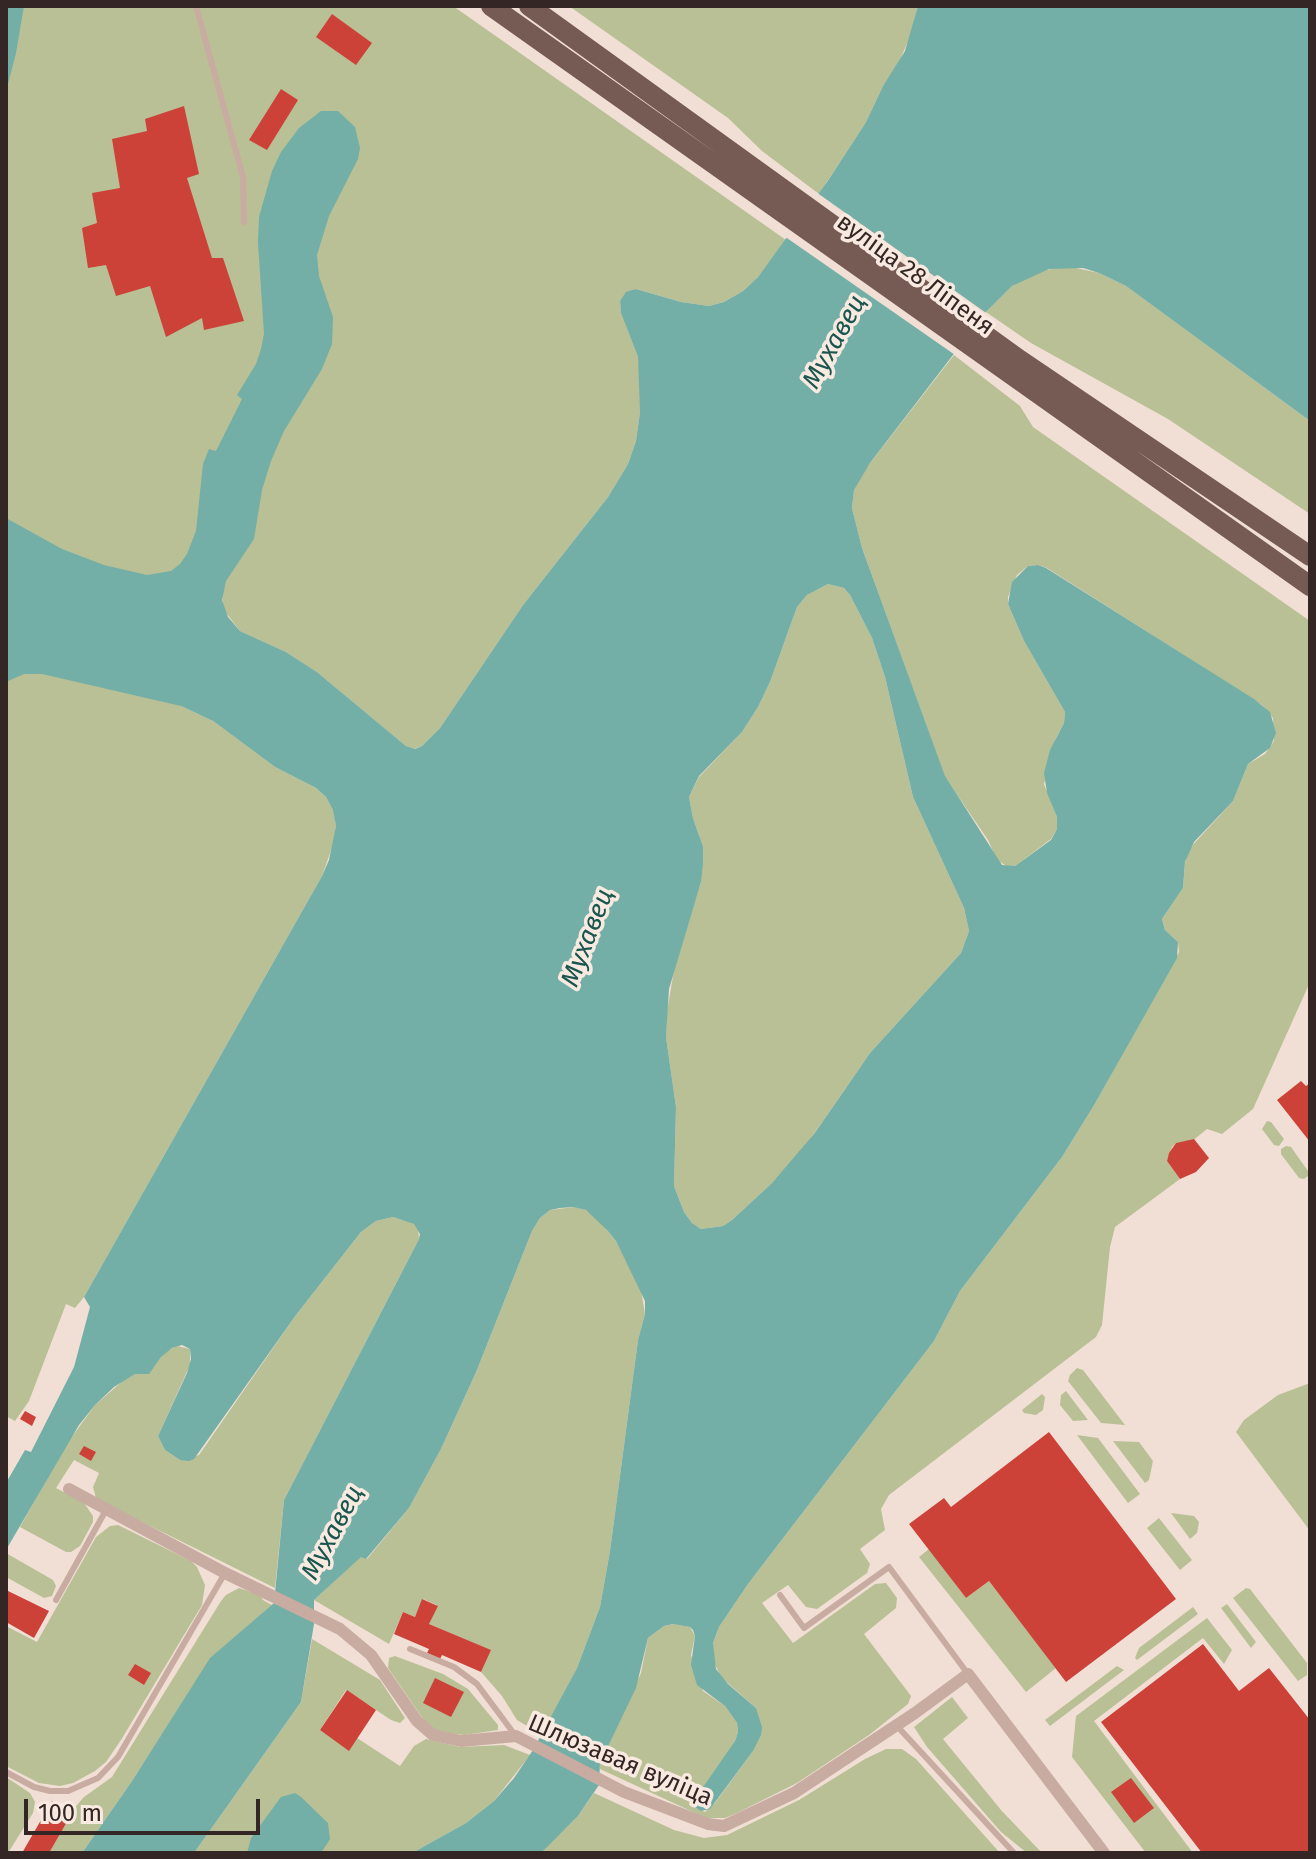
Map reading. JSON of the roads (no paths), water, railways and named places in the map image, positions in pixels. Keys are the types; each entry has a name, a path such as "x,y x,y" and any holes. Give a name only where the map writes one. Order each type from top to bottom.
{"main road":[{"name":"вуліца 28 Ліпеня","path":"491,6 739,169"},
{"name":"вуліца 28 Ліпеня","path":"529,6 739,169 1015,367 1310,586"},
{"name":"вуліца 28 Ліпеня","path":"1015,367 1310,556"}],"street":[{"name":"Шлюзавая вуліца","path":"69,1489 225,1573 340,1629 371,1655 417,1721 433,1735 461,1741 520,1738 624,1792 708,1824 724,1826 794,1793 897,1726 968,1674"},
{"path":"968,1674 1104,1853"}],"lane":[{"path":"196,6 243,177 244,222"},
{"path":"56,1600 106,1510"},
{"path":"780,1595 804,1628 889,1567 968,1674"},
{"path":"6,1772 34,1787 50,1791 68,1791 98,1778 118,1757 225,1573"},
{"path":"410,1649 454,1667 477,1684 520,1738"},
{"path":"897,1726 1014,1853"}],"water":[{"path":"6,6 24,6 6,92"},
{"name":"Мухавец","path":"918,6 1310,6 1310,421 1126,286 1083,268 1049,269 1012,286 986,312 870,463 854,490 852,508 862,548 945,776 1002,865 1015,866 1051,840 1057,829 1057,817 1047,793 1044,773 1050,750 1064,723 1065,712 1024,641 1008,604 1012,582 1028,566 1046,568 1270,712 1276,733 1270,748 1248,764 1233,801 1194,842 1185,862 1183,888 1162,919 1165,930 1178,942 1177,958 1062,1157 960,1291 934,1341 748,1584 719,1627 713,1643 716,1669 756,1708 762,1727 753,1751 710,1809 701,1811 696,1808 697,1796 735,1741 737,1723 725,1706 697,1685 691,1665 693,1630 673,1624 664,1626 648,1638 636,1688 600,1763 599,1785 578,1816 544,1850 540,1853 412,1853 466,1823 494,1801 514,1778 533,1750 577,1668 600,1607 645,1301 616,1241 586,1210 573,1207 550,1210 532,1231 477,1370 441,1449 409,1508 366,1559 361,1557 314,1600 314,1624 301,1702 194,1853 82,1853 210,1658 274,1603 284,1500 420,1234 414,1224 393,1217 376,1221 361,1232 296,1315 194,1459 180,1460 165,1450 158,1436 187,1373 190,1349 182,1345 172,1348 149,1374 135,1374 114,1387 79,1425 6,1550 6,1483 25,1450 31,1452 74,1367 90,1307 84,1297 322,876 329,860 336,826 333,810 326,797 316,788 275,767 213,721 181,706 42,674 24,674 6,682 6,518 62,549 104,565 147,575 171,571 180,564 196,531 203,464 209,449 216,451 242,399 237,395 256,364 261,349 264,334 259,217 272,171 281,152 299,128 321,111 338,111 355,127 360,148 358,159 329,216 317,255 319,276 333,317 332,344 322,369 284,431 271,461 262,490 254,539 226,581 222,600 228,617 240,631 286,652 317,672 406,746 415,749 422,746 440,728 523,605 608,497 628,464 636,441 640,412 638,357 621,313 620,301 626,292 636,289 681,302 709,306 743,291 758,277 827,182 866,122 883,86 905,51","holes":["828,584 844,588 872,638 885,677 913,797 964,908 969,931 961,953 870,1053 814,1134 772,1183 723,1226 701,1229 684,1212 674,1186 676,1107 666,1037 669,989 701,882 703,863 703,847 689,797 699,776 742,732 758,707 797,607 807,595"]},
{"path":"295,1793 328,1823 330,1839 323,1850 320,1853 247,1853 251,1838 281,1797"}]}
